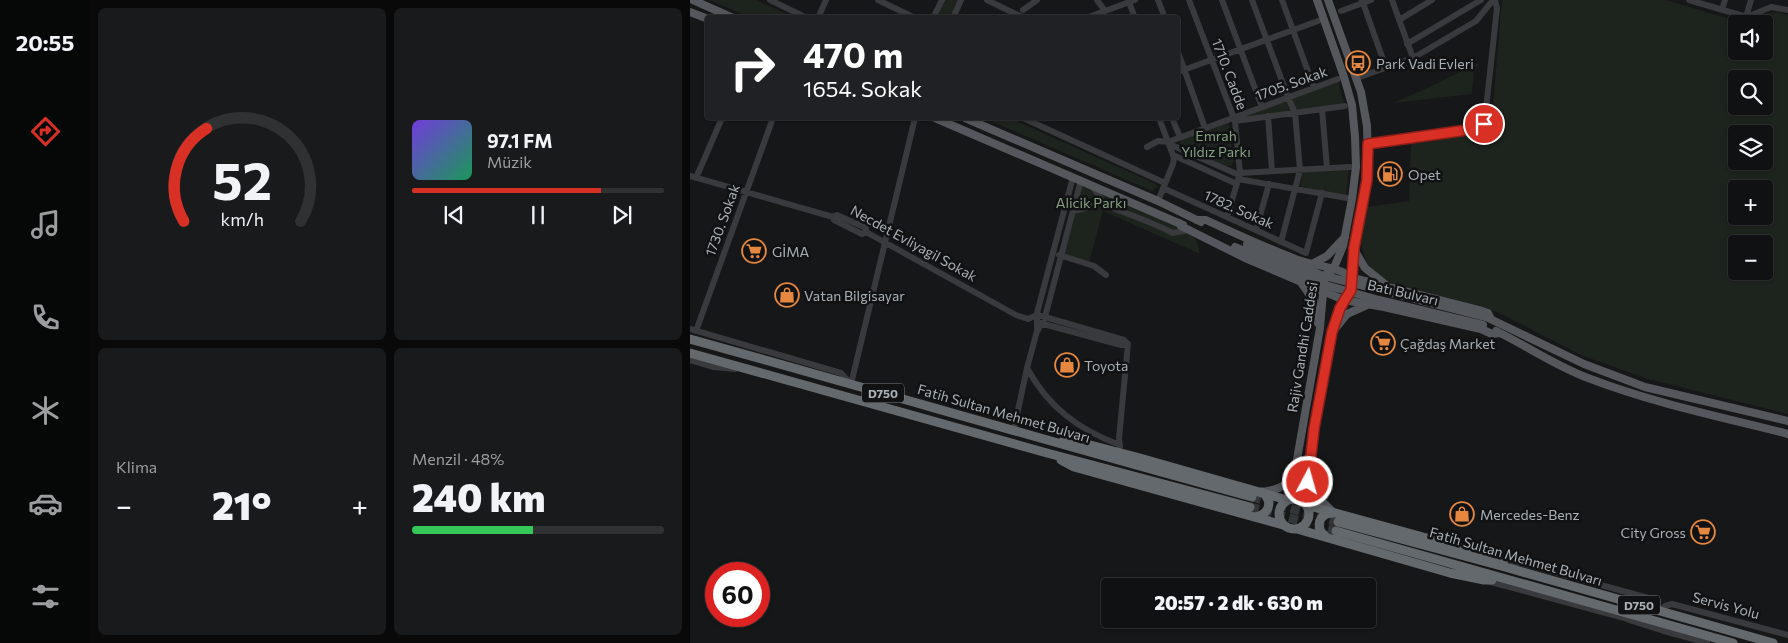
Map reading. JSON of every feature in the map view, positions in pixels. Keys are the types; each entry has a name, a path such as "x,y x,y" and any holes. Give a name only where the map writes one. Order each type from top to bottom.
{"highway":[{"name":"Fatih Sultan Mehmet Bulvarı","path":"692,333 851,384 1252,497"},
{"name":"Fatih Sultan Mehmet Bulvarı","path":"690,353 1047,453 1250,507"},
{"path":"1050,440 1079,442 1120,449 1288,500 1295,499 1335,524 1450,573 1484,580 1504,579"},
{"path":"1047,453 1074,467 1283,525 1291,529 1335,524 1489,555 1501,560 1507,567"},
{"path":"1254,517 1265,513 1269,506 1268,498 1262,492"},
{"path":"1283,525 1278,517 1278,513 1282,504 1288,500"},
{"path":"1297,529 1304,526 1309,517 1305,504"},
{"name":"Fatih Sultan Mehmet Bulvarı","path":"1335,524 1507,567 1773,643"},
{"name":"Fatih Sultan Mehmet Bulvarı","path":"1335,524 1504,579 1638,616 1661,627 1733,643"}],"main road":[{"path":"693,0 726,15"},
{"name":"Rajiv Gandhi Caddesi","path":"1288,500 1320,328 1324,281 1333,270 1343,246 1355,174 1354,124 1347,88 1317,0"},
{"name":"Rajiv Gandhi Caddesi","path":"1305,504 1314,429 1332,332 1344,300 1349,295 1353,278 1354,248 1366,190 1368,144 1364,108 1357,78 1328,0"},
{"path":"690,12 705,18"},
{"name":"Batı Bulvarı","path":"940,120 1322,284 1378,300 1487,320 1499,332 1580,375 1666,404 1788,434"},
{"name":"Batı Bulvarı","path":"970,120 1158,201 1247,244 1321,276 1487,320 1584,364 1645,387 1788,421"},
{"name":"Batı Bulvarı","path":"1197,220 1206,220 1285,254 1312,264 1346,273 1353,278 1482,310 1488,313 1487,320"},
{"path":"1178,223 1229,251 1344,300 1481,329 1492,334 1499,332"},
{"path":"1312,264 1327,256 1345,236"},
{"path":"1354,248 1365,268 1388,287"},
{"path":"1300,282 1314,301 1320,328"},
{"path":"1332,332 1352,310 1369,304"},
{"path":"1262,492 1286,485 1291,479 1296,465"},
{"path":"1309,468 1320,499 1335,524"}],"street":[{"path":"770,0 802,15"},
{"path":"819,15 826,0"},
{"path":"878,0 909,15"},
{"path":"934,15 942,0"},
{"path":"954,15 961,0"},
{"path":"988,0 1008,10 1023,14 1037,0"},
{"path":"1097,0 1105,11"},
{"path":"1158,0 1164,15"},
{"name":"1710. Cadde","path":"1189,0 1234,119 1239,178 1227,217"},
{"path":"1222,0 1262,107"},
{"path":"1252,0 1295,113 1300,170 1281,242"},
{"path":"1282,0 1314,88"},
{"path":"1341,11 1371,0"},
{"path":"1392,0 1413,58"},
{"path":"1399,20 1432,0"},
{"path":"1408,44 1481,0"},
{"path":"1357,78 1413,58 1476,21 1494,0 1497,8 1484,127 1368,144"},
{"path":"1722,10 1725,0"},
{"path":"1747,15 1751,0"},
{"path":"1094,15 1132,1 1134,15"},
{"path":"1694,1 1739,15"},
{"path":"1363,2 1386,68"},
{"path":"1752,15 1767,7 1788,10"},
{"path":"1006,15 1008,10"},
{"path":"1205,128 1181,71 1318,21"},
{"name":"1705. Sokak","path":"1147,147 1158,141 1169,143 1338,79"},
{"path":"1234,119 1345,106"},
{"path":"1322,109 1327,168"},
{"path":"1268,116 1272,171"},
{"path":"693,177 721,120"},
{"name":"1730. Sokak","path":"692,333 772,120"},
{"path":"851,384 915,120"},
{"name":"1782. Sokak","path":"1027,120 1227,217 1306,253 1322,194"},
{"path":"1158,201 1173,164 1174,155 1160,120"},
{"path":"1173,120 1180,138"},
{"path":"1169,143 1239,178 1272,171 1350,167"},
{"path":"1174,155 1239,178 1347,198"},
{"name":"Necdet Evliyagil Sokak","path":"693,177 834,217 837,215 866,228 866,232 1016,315 1028,319 1040,319"},
{"path":"1014,429 1053,254 1073,177"},
{"path":"1040,319 1061,256 1081,180"},
{"path":"1256,230 1269,184"},
{"path":"1092,185 1104,204"},
{"path":"1073,210 1079,212 1098,203 1104,204 1115,210 1150,221 1173,233 1188,230"},
{"path":"1137,217 1141,206"},
{"path":"1053,254 1094,266 1106,275"},
{"path":"1027,368 1037,387 1055,408 1078,425 1120,449 1128,344 1124,340 1040,319"},
{"path":"690,360 714,367 755,372"},
{"path":"1489,555 1672,604"},
{"path":"1507,567 1521,563"},
{"path":"1484,580 1661,627"},
{"path":"1652,598 1658,611"},
{"name":"Servis Yolu","path":"1658,611 1672,604 1788,635"},
{"path":"1628,619 1638,616"},
{"name":"Fatih Sultan Mehmet Bulvarı","path":"1661,627 1706,643"}],"green space":[{"path":"709,0 756,0 790,15 745,15"},
{"path":"943,0 959,0 952,15 936,15"},
{"path":"1502,0 1666,0 1728,19 1728,60 1773,60 1773,15 1763,15 1774,12 1788,15 1788,414 1648,379 1583,356 1497,312 1396,285 1378,277 1368,266 1361,242 1366,207 1409,201 1411,143 1487,132 1491,127"},
{"path":"1480,62 1474,70 1472,94 1393,103 1423,90"},
{"path":"1338,80 1344,104 1295,111 1289,98"},
{"path":"1287,99 1292,111 1240,118"},
{"path":"989,120 1014,120 1156,184 1157,187 1152,191"},
{"name":"Emrah Yıldız Parkı","path":"1229,122 1234,161 1231,166 1225,166 1180,145 1180,140"},
{"path":"1349,169 1346,196 1300,186 1303,171"},
{"name":"Alicik Parkı","path":"1081,180 1188,230 1197,241 1200,254 1103,211 1089,263 1061,256"}],"tunnel":[{"path":"1252,497 1338,522"},
{"path":"1250,507 1336,531"}],"place":[{"name":"Park Vadi Evleri","path":"1358,63"},
{"name":"Opet","path":"1390,174"},
{"name":"GİMA","path":"754,251"},
{"name":"Vatan Bilgisayar","path":"787,295"},
{"name":"Çağdaş Market","path":"1383,343"},
{"name":"Toyota","path":"1067,365"},
{"name":"Mercedes-Benz","path":"1462,514"},
{"name":"City Gross","path":"1703,532"}],"route":[{"path":"1308,482 1314,429 1332,332 1340,308 1351,290 1354,248 1367,180 1368,144 1481,128 1484,127 1484,124"}]}
